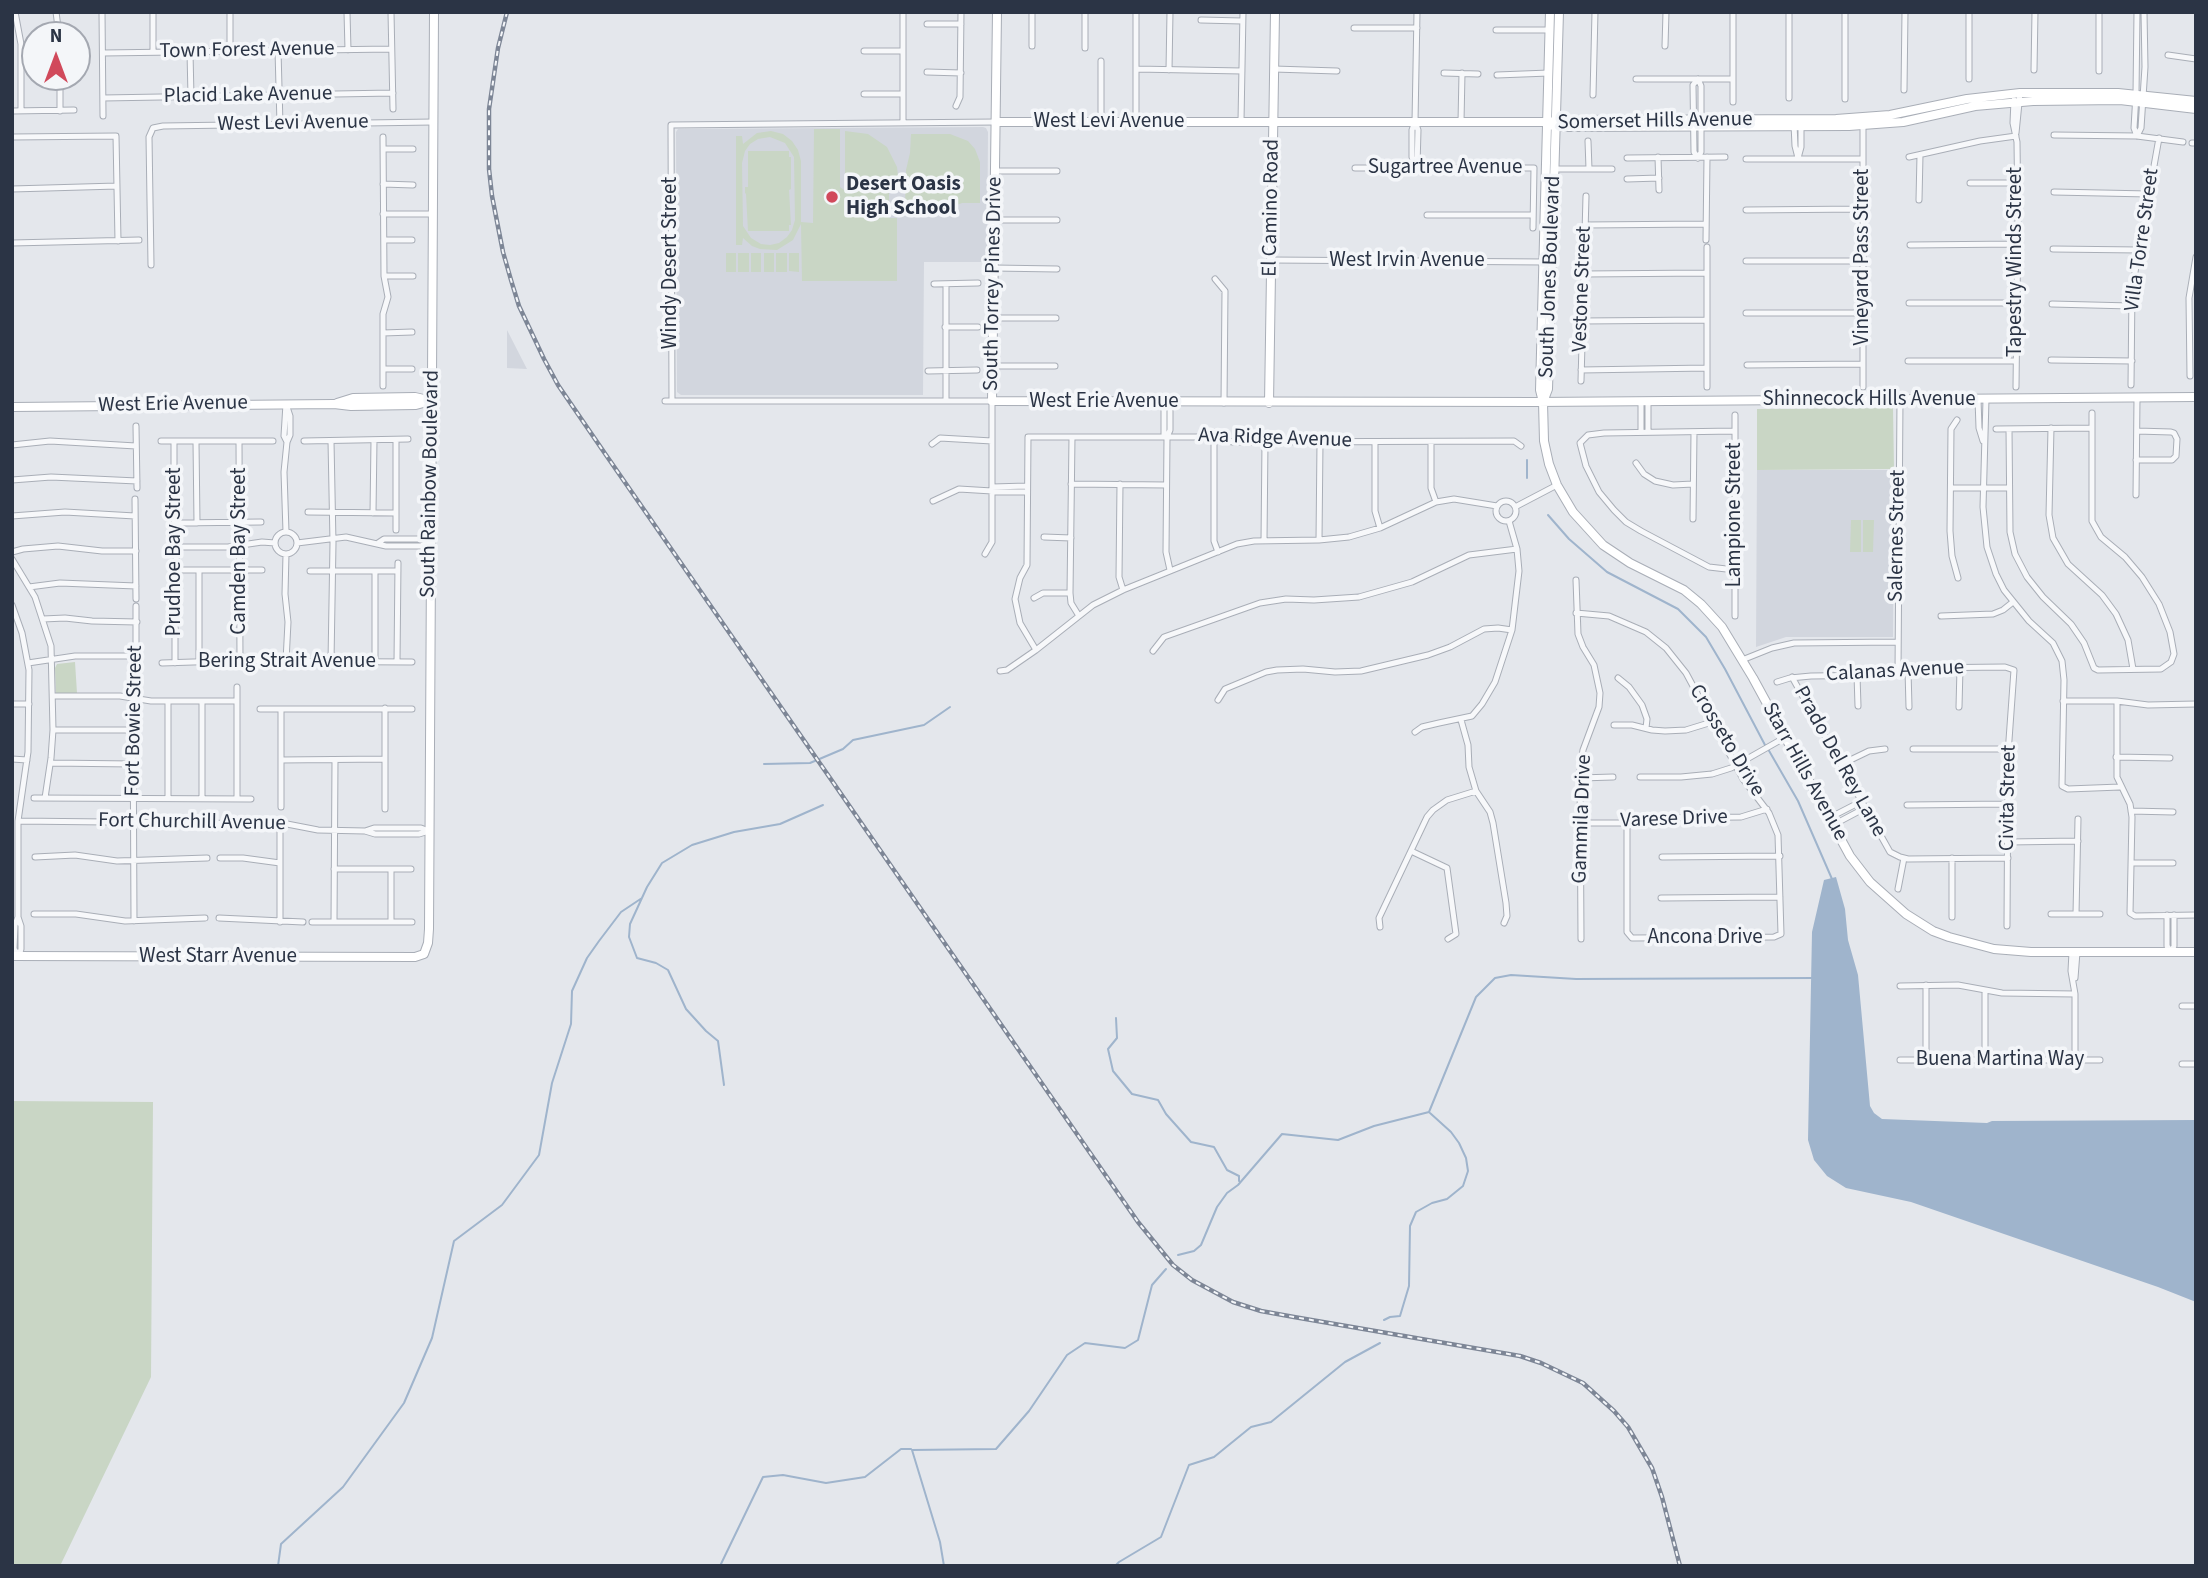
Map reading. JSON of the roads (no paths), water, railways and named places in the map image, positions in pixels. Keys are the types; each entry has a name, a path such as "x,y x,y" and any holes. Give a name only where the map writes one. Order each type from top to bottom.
{"street":[{"path":"15,12 20,44 21,111"},
{"path":"102,12 103,116"},
{"path":"153,12 153,52"},
{"path":"230,12 230,51"},
{"path":"347,12 348,50"},
{"path":"391,12 393,109"},
{"name":"South Rainbow Boulevard","path":"424,954 429,937 434,12"},
{"path":"903,12 903,122"},
{"path":"956,106 960,97 961,12"},
{"name":"South Torrey Pines Drive","path":"985,554 992,542 997,12"},
{"path":"1032,12 1032,46"},
{"path":"1085,12 1085,47"},
{"path":"1136,12 1136,122"},
{"path":"1169,70 1170,12"},
{"path":"1241,121 1242,12"},
{"name":"El Camino Road","path":"1269,403 1275,12"},
{"path":"1417,12 1415,122 1412,130 1412,157 1417,169"},
{"name":"South Jones Boulevard","path":"1548,262 1554,169 1549,73 1550,12"},
{"name":"South Jones Boulevard","path":"1543,402 1548,389 1548,262 1559,12"},
{"path":"1593,95 1595,12"},
{"path":"1665,46 1666,12"},
{"path":"1733,12 1734,102"},
{"path":"1788,98 1789,12"},
{"path":"1845,12 1845,99"},
{"path":"1904,90 1905,12"},
{"path":"1969,12 1969,79"},
{"path":"2034,70 2035,12"},
{"path":"2099,12 2099,71"},
{"path":"2137,12 2140,98"},
{"path":"2137,136 2134,128 2145,67 2144,12"},
{"path":"1201,20 1242,20"},
{"path":"927,24 961,24"},
{"path":"1354,28 1417,28"},
{"path":"1496,30 1550,30"},
{"name":"Town Forest Avenue","path":"103,52 391,49"},
{"path":"278,50 280,125"},
{"path":"864,51 903,51"},
{"path":"190,52 191,97"},
{"path":"2168,55 2196,60"},
{"path":"1101,61 1101,122"},
{"path":"1136,69 1242,71"},
{"path":"1274,69 1337,71"},
{"path":"927,72 961,73"},
{"path":"1444,73 1479,74"},
{"path":"1497,75 1549,73"},
{"path":"1461,122 1462,74"},
{"path":"1636,79 1733,79"},
{"path":"1698,79 1693,85 1697,123 1694,152 1698,158"},
{"path":"60,91 60,111"},
{"name":"Placid Lake Avenue","path":"103,99 393,93"},
{"path":"864,94 903,94"},
{"name":"Somerset Hills Avenue","path":"1553,123 1798,123 1863,126 1903,122 2017,97"},
{"name":"Tapestry Winds Street","path":"2016,387 2018,244 2016,136 2013,123 2017,97"},
{"name":"Somerset Hills Avenue","path":"2140,98 2196,109"},
{"name":"Somerset Hills Avenue","path":"1798,123 1877,117 1967,99 2140,98 2196,101"},
{"path":"12,111 74,110"},
{"name":"West Levi Avenue","path":"671,125 1241,121 1553,123"},
{"name":"West Levi Avenue","path":"151,265 149,137 153,128 433,122"},
{"path":"1798,123 1794,146 1798,158"},
{"name":"Windy Desert Street","path":"668,401 671,125"},
{"name":"Vineyard Pass Street","path":"1863,126 1863,387"},
{"path":"2054,135 2137,136 2183,142"},
{"path":"12,137 116,136 118,241"},
{"path":"1909,156 2016,136"},
{"path":"383,137 384,276 388,297 383,314 383,386"},
{"name":"Villa Torre Street","path":"2131,385 2133,279 2158,138"},
{"path":"1588,141 1589,169"},
{"path":"383,149 413,149"},
{"path":"1919,200 1920,155"},
{"path":"1707,157 1707,387"},
{"path":"1627,158 1726,157"},
{"path":"1658,158 1658,190"},
{"path":"1746,159 1862,159"},
{"name":"Sugartree Avenue","path":"1355,168 1534,168 1533,215"},
{"path":"1554,169 1612,169"},
{"path":"996,171 1057,171"},
{"path":"1627,178 1658,178"},
{"path":"1970,183 2017,183"},
{"path":"383,184 413,185"},
{"path":"12,189 117,187"},
{"path":"2054,192 2148,194"},
{"name":"Vestone Street","path":"1581,381 1586,196"},
{"path":"1746,210 1862,209"},
{"path":"383,214 433,214"},
{"path":"1427,215 1533,215 1533,228"},
{"path":"995,219 1057,220"},
{"path":"1585,225 1706,224"},
{"path":"12,243 139,240"},
{"path":"384,240 412,240"},
{"path":"1910,245 2018,244"},
{"path":"2053,248 2139,250"},
{"path":"2190,376 2193,341 2190,292 2196,257"},
{"name":"West Irvin Avenue","path":"1271,260 1548,262"},
{"path":"1746,261 1863,261"},
{"path":"994,268 1057,269"},
{"path":"1584,274 1707,273"},
{"path":"384,276 413,276"},
{"path":"1215,279 1225,291 1224,403"},
{"path":"934,284 978,283"},
{"path":"946,284 946,401"},
{"path":"1909,303 2017,303"},
{"path":"2052,304 2131,306"},
{"path":"1746,313 1864,313"},
{"path":"993,318 1056,317"},
{"path":"1582,321 1707,320"},
{"path":"946,327 978,327"},
{"path":"383,333 412,332"},
{"path":"2051,360 2132,361"},
{"path":"1908,361 2016,361"},
{"path":"1747,365 1863,364"},
{"path":"993,366 1055,366"},
{"path":"1581,370 1707,368"},
{"path":"384,369 411,369"},
{"path":"928,371 977,370"},
{"name":"Shinnecock Hills Avenue","path":"1543,402 2196,397"},
{"path":"2136,495 2137,398"},
{"name":"Salernes Street","path":"1898,672 1900,399"},
{"path":"1982,399 1986,429 1983,441 1984,528 1989,555 2000,582 2013,602 2053,643 2060,654 2063,667 2062,783 2064,788 2120,787"},
{"name":"West Erie Avenue","path":"12,407 286,404 351,406 416,405 431,401"},
{"name":"West Erie Avenue","path":"668,401 1543,402"},
{"path":"1644,401 1648,431"},
{"path":"1641,432 1644,401"},
{"name":"Starr Hills Avenue","path":"1543,402 1544,440 1557,485 1580,522 1603,545 1630,563 1673,583 1701,604 1722,627 1850,856 1870,882 1906,914 1933,931 1994,949 2196,952"},
{"path":"1167,403 1170,430 1167,437 1166,552 1170,570"},
{"path":"286,404 286,532"},
{"path":"2009,429 2010,532 2018,561 2037,591 2076,630 2098,670 2161,669 2171,662 2174,654 2163,614 2154,595 2133,565 2101,537 2092,521 2092,413"},
{"name":"Lampione Street","path":"1735,415 1735,616"},
{"path":"1957,419 1951,429 1950,541 1958,578"},
{"path":"136,426 136,488"},
{"path":"2051,428 2049,515 2053,538 2068,564 2102,595 2116,614 2128,640 2133,669"},
{"path":"1996,429 2092,428"},
{"path":"1735,431 1593,434 1583,438 1580,447 1594,484 1608,504 1626,522 1710,567 1735,570"},
{"path":"2136,460 2172,460 2176,456 2177,439 2171,432 2137,431"},
{"path":"1693,519 1694,432"},
{"name":"Ava Ridge Avenue","path":"1027,489 1028,437 1214,438 1233,442 1514,441 1521,446"},
{"path":"1072,437 1070,593 1071,603 1079,616"},
{"path":"932,444 940,438 992,441"},
{"path":"1214,438 1214,541 1217,552"},
{"path":"304,441 408,439"},
{"path":"331,440 331,661"},
{"path":"373,513 374,440"},
{"path":"396,440 396,530"},
{"path":"12,445 50,441 136,446"},
{"path":"161,441 273,441"},
{"name":"Prudhoe Bay Street","path":"174,441 177,547 175,663"},
{"name":"Camden Bay Street","path":"239,441 240,661"},
{"path":"196,442 197,523"},
{"path":"1264,541 1265,442"},
{"path":"1319,540 1320,442"},
{"path":"1376,442 1375,511 1380,528"},
{"path":"1431,442 1431,488 1436,502"},
{"path":"1636,463 1644,474 1656,481 1673,485 1693,484"},
{"path":"12,480 51,477 136,481"},
{"path":"1071,484 1166,485"},
{"path":"1119,484 1119,577 1123,590"},
{"path":"1515,507 1557,485"},
{"path":"1951,488 2008,488"},
{"path":"933,501 959,489 1027,489 1027,565 1015,599 1020,623 1036,650"},
{"name":"Fort Bowie Street","path":"134,921 133,730 137,656 135,499"},
{"path":"1000,671 1007,670 1036,650 1093,605 1170,570 1237,544 1349,537 1380,528 1436,502 1454,499 1497,506 1507,501 1515,507"},
{"path":"1497,506 1499,518 1509,521"},
{"path":"1509,521 1515,515 1515,507"},
{"path":"12,516 65,512 135,516"},
{"path":"308,512 396,513"},
{"path":"1415,732 1431,725 1472,716 1495,682 1513,630 1519,571 1517,549 1509,521"},
{"path":"175,523 261,522"},
{"path":"286,532 292,534 297,543 295,550 286,554 279,552 275,543 279,534 286,532"},
{"path":"297,543 345,537 386,546 421,546 430,541"},
{"path":"1044,537 1071,538"},
{"path":"177,547 275,543"},
{"path":"12,552 58,546 102,551 136,551"},
{"path":"1153,651 1164,637 1261,603 1286,599 1359,597 1412,582 1469,555 1517,549"},
{"path":"286,554 286,662"},
{"path":"12,559 29,587 51,646 53,730 45,798"},
{"path":"397,662 398,563"},
{"path":"175,570 262,570"},
{"path":"199,570 200,662"},
{"path":"310,571 398,571"},
{"path":"374,661 375,571"},
{"name":"Gammila Drive","path":"1576,580 1576,613 1580,642 1594,665 1600,693 1599,707 1583,750 1580,778 1581,939"},
{"path":"29,587 60,583 136,586"},
{"path":"1034,598 1043,593 1070,593"},
{"path":"1941,615 1993,614 2013,602"},
{"path":"12,605 22,633 28,663 29,704 27,760 15,865 18,917 15,925 15,956"},
{"name":"Crosseto Drive","path":"1576,613 1616,618 1646,632 1660,642 1686,673 1747,785 1767,810 1778,835 1782,930 1779,935"},
{"path":"43,619 137,622"},
{"path":"1219,700 1225,690 1266,672 1361,671 1429,655 1484,629 1513,630"},
{"path":"1742,660 1794,643 1897,642"},
{"path":"28,663 75,656 137,656"},
{"name":"Bering Strait Avenue","path":"162,663 412,662"},
{"name":"Calanas Avenue","path":"1777,681 1793,677 1886,675 1908,670 2008,667 2014,670"},
{"path":"1959,668 1959,707"},
{"path":"1908,670 1909,707"},
{"name":"Civita Street","path":"2007,926 2008,749 2014,670"},
{"path":"1857,675 1857,706"},
{"name":"Prado Del Rey Lane","path":"1793,677 1890,852 1904,858"},
{"path":"1618,678 1629,687 1642,705 1647,719 1646,729"},
{"path":"236,687 237,799"},
{"path":"53,696 134,698 146,701 237,701"},
{"path":"168,701 168,798"},
{"path":"202,701 202,798"},
{"path":"2063,701 2196,704"},
{"path":"2117,701 2117,776 2131,811 2131,914 2196,915"},
{"path":"12,704 29,704"},
{"path":"385,708 385,809"},
{"path":"260,709 412,709"},
{"path":"281,709 281,807"},
{"path":"1461,720 1476,791 1490,812 1493,823 1506,903 1507,916 1504,923"},
{"path":"1614,725 1677,731 1712,722"},
{"path":"53,730 133,730"},
{"path":"1640,777 1703,776 1723,771 1784,738"},
{"path":"1842,764 1870,751 1885,749"},
{"path":"1913,749 2008,749"},
{"path":"2116,757 2170,758"},
{"path":"12,759 27,760"},
{"path":"281,760 385,759"},
{"path":"334,922 335,760"},
{"path":"51,763 133,764"},
{"path":"1580,778 1613,777"},
{"path":"1380,927 1380,919 1433,810 1451,797 1476,791"},
{"path":"34,798 251,799"},
{"path":"1907,805 2008,804"},
{"path":"1831,822 1863,805"},
{"name":"Varese Drive","path":"1580,823 1627,822 1649,818 1741,817 1767,810"},
{"path":"2131,811 2173,812"},
{"path":"2076,914 2078,819"},
{"name":"Fort Churchill Avenue","path":"18,821 280,823 318,830 365,831 375,834 419,834 429,831"},
{"name":"Ancona Drive","path":"1627,822 1627,932 1630,937 1779,935"},
{"path":"280,823 280,922"},
{"path":"2008,842 2078,841"},
{"path":"1411,851 1447,868 1456,934 1448,939"},
{"path":"35,857 75,855 134,861 206,858"},
{"path":"1662,857 1780,856"},
{"path":"220,858 280,863"},
{"path":"1898,889 1904,858 2008,858"},
{"path":"1952,858 1952,917"},
{"path":"2131,863 2174,863"},
{"path":"334,869 411,869"},
{"path":"391,869 391,922"},
{"path":"1661,898 1780,897"},
{"path":"34,914 69,914 134,921 205,918"},
{"path":"2051,914 2100,914"},
{"path":"2170,915 2174,946 2171,952"},
{"path":"219,918 303,922"},
{"path":"312,922 412,922"},
{"path":"2074,952 2077,970 2074,981 2075,1060"},
{"name":"West Starr Avenue","path":"15,956 415,957 424,954"},
{"path":"1926,985 1926,1060"},
{"path":"1900,986 1958,985 2018,993 2075,994"},
{"path":"1985,990 1985,1060"},
{"path":"2182,1006 2196,1006"},
{"name":"Buena Martina Way","path":"1900,1060 2100,1060"},
{"path":"2182,1064 2196,1064"}],"water":[{"path":"1836,877 1858,975 1870,1106 1874,1113 1882,1119 1987,1123 2196,1120 2196,1302 1911,1202 1846,1188 1827,1176 1814,1160 1808,1140 1812,932 1824,880"}],"waterway":[{"path":"1527,460 1527,478"},
{"path":"1548,515 1569,539 1607,572 1678,609 1706,637 1765,745"},
{"path":"764,764 810,763 843,749 853,740 924,725 950,707"},
{"path":"1768,749 1798,801 1832,879"},
{"path":"724,1085 718,1041 686,1009 668,970 656,963 637,958 629,937 630,924 647,887 662,863 692,845 734,832 780,824 823,805"},
{"path":"278,1566 281,1544 343,1487 404,1403 432,1338 454,1241 502,1205 539,1155 552,1083 571,1024 572,991 587,958 621,912 642,898"},
{"path":"1178,1255 1194,1251 1201,1245 1217,1207 1227,1193 1238,1185 1282,1134 1338,1140 1374,1126 1429,1112 1476,997 1495,978 1511,975 1576,979 1814,978"},
{"path":"1116,1018 1117,1038 1108,1049 1113,1071 1132,1094 1158,1100 1166,1114 1191,1142 1214,1147 1227,1170 1239,1176 1239,1181"},
{"path":"1384,1320 1400,1316 1409,1286 1410,1226 1416,1212 1432,1203 1447,1199 1463,1186 1468,1171 1459,1143 1430,1113"},
{"path":"944,1566 940,1542 912,1450 996,1449 1029,1411 1067,1355 1085,1343 1125,1348 1138,1340 1152,1285 1166,1269"},
{"path":"1115,1566 1161,1537 1189,1465 1214,1457 1251,1427 1271,1422 1345,1362 1380,1343"},
{"path":"720,1566 763,1477 783,1475 826,1483 865,1477 901,1449 911,1449"}],"railway":[{"path":"507,12 498,48 489,109 489,169 503,252 511,280 519,306 544,359 558,385 606,455 1138,1222 1173,1265 1192,1280 1233,1302 1261,1311 1520,1356 1583,1383 1628,1427 1652,1468 1680,1566"}],"place":[{"name":"Desert Oasis High School","path":"832,197"}]}
